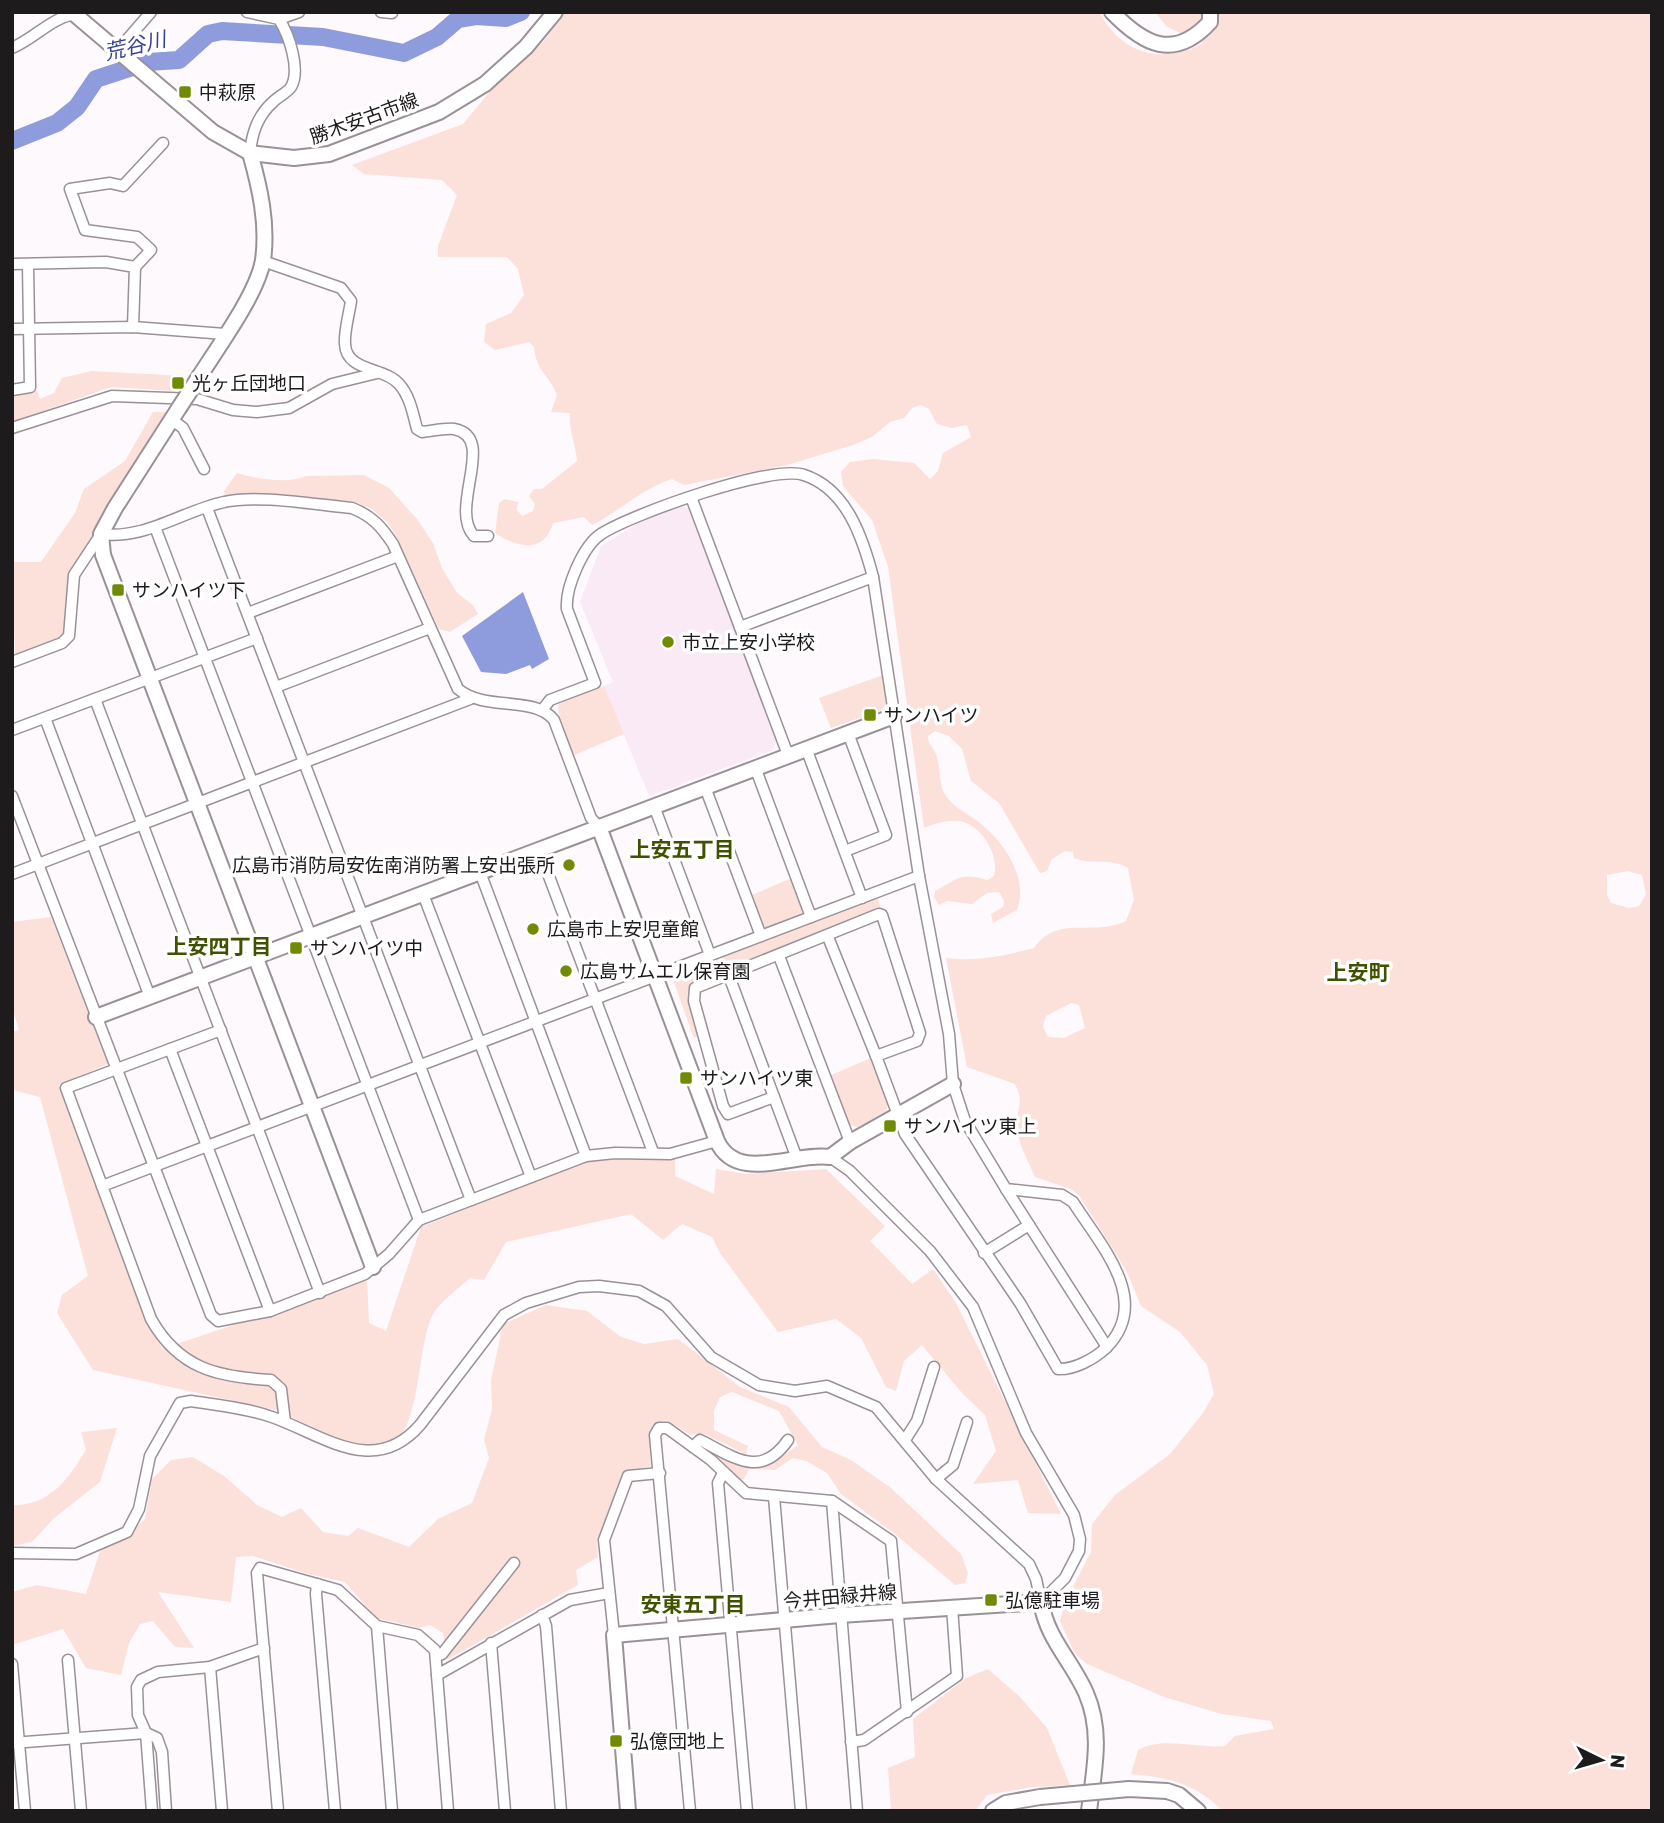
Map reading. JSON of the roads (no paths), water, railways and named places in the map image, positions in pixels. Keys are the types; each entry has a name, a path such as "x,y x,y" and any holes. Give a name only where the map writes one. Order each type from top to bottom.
{"street":[{"path":"121,53 151,12"},
{"path":"247,12 279,19 299,12"},
{"path":"381,12 393,13"},
{"name":"勝木安古市線","path":"73,13 213,132 250,153 294,158 329,155 439,112 485,84 526,47 555,12"},
{"path":"1112,12 1139,37 1158,45 1173,46 1187,42 1200,33 1210,22 1210,12"},
{"path":"12,48 33,39 57,18 73,13"},
{"path":"12,663 62,643 69,636 74,575 247,299 263,261 265,229 259,186 250,153 257,122 263,111 290,88 295,73 286,31 279,19"},
{"path":"133,327 135,267 151,250 137,237 85,230 70,189 110,183 123,186 163,143"},
{"path":"263,261 341,288 351,301 345,345 349,357 399,384 410,402 417,429 422,432 454,429 464,433 472,442 474,460 465,493 467,520 474,536 488,536"},
{"path":"12,264 106,262 135,267"},
{"path":"12,390 30,387 27,265"},
{"path":"12,329 133,327 225,334"},
{"path":"12,428 112,396 197,399 233,410 257,412 289,408 332,384 350,377 374,376 377,372"},
{"path":"175,413 204,469"},
{"path":"543,709 550,700 595,683 567,609 566,598 589,545 613,529 691,497 717,488 789,473 804,475 841,502 855,523 873,577 919,876 949,1034 953,1084 965,1121 1107,1347"},
{"path":"691,497 788,755"},
{"path":"102,534 122,537 225,502 246,500 352,508 368,514 380,525 398,556 458,689 470,699"},
{"path":"208,508 471,1200"},
{"path":"155,527 419,1220"},
{"path":"102,534 103,555 373,1267"},
{"path":"248,613 398,556"},
{"path":"740,627 873,577"},
{"path":"276,687 430,628"},
{"path":"12,730 257,638"},
{"path":"95,699 320,1293"},
{"path":"12,874 470,699 543,709 554,720 590,818 599,827 721,1150 735,1161 747,1165 796,1156 830,1157 850,1171 930,1251 973,1307 1026,1433 1074,1516 1080,1539 1079,1551 1065,1577 1041,1602"},
{"path":"96,1017 894,716"},
{"path":"45,718 150,997"},
{"path":"845,851 886,835 848,733"},
{"path":"806,748 862,898"},
{"path":"755,767 811,917"},
{"path":"705,787 761,936"},
{"path":"12,796 211,1315 218,1321 270,1311 320,1293 373,1267 389,1254 419,1220 586,1156 653,1152 670,1154 717,1141"},
{"path":"654,806 710,955"},
{"path":"539,850 653,1152"},
{"path":"480,872 586,1156"},
{"path":"102,1186 919,876"},
{"path":"423,894 531,1178"},
{"path":"774,1097 728,1114 723,1106 694,1002 695,988 828,937 878,914 882,915 920,1033 917,1041 876,1056"},
{"path":"828,937 905,1134 984,1254 1020,1303 1058,1369 1067,1370 1098,1356 1119,1334 1127,1309 1119,1273 1073,1202 1062,1195 1006,1189"},
{"path":"779,956 850,1142"},
{"path":"729,976 796,1156"},
{"path":"221,1030 66,1088 151,1319 166,1346 203,1368 243,1378 271,1380 281,1390 285,1422"},
{"path":"170,1049 270,1311"},
{"path":"830,1157 850,1142 953,1084"},
{"path":"984,1254 1029,1225"},
{"path":"12,1553 76,1554 127,1532 139,1509 150,1456 180,1404 206,1404 285,1422 339,1447 381,1449 398,1446 420,1425 504,1315 555,1293 600,1286 626,1288 656,1299 711,1357 759,1385 795,1391 827,1385 869,1402 905,1440 936,1479 1029,1564 1037,1579 1048,1629 1086,1692 1095,1720 1097,1743 1089,1811"},
{"path":"905,1440 917,1421 933,1367"},
{"path":"936,1479 953,1465 967,1422"},
{"path":"690,1811 655,1435 659,1428 667,1428 693,1447 746,1493 831,1501 891,1541 907,1712"},
{"path":"693,1447 701,1440 736,1458 752,1463 766,1462 778,1455 788,1440"},
{"path":"628,1811 604,1540 628,1476 660,1473"},
{"path":"723,1473 718,1483 747,1811"},
{"path":"774,1497 801,1811"},
{"path":"831,1501 857,1811"},
{"path":"436,1656 442,1654 514,1563"},
{"path":"278,1811 257,1573 260,1568 338,1590 377,1626 418,1635 435,1650 448,1811"},
{"path":"317,1584 335,1811"},
{"path":"436,1675 570,1600 609,1593"},
{"name":"今井田緑井線","path":"614,1635 952,1606 1041,1602"},
{"path":"851,1742 864,1740 957,1676 952,1606"},
{"path":"542,1615 546,1626 561,1811"},
{"path":"377,1626 392,1811"},
{"path":"491,1643 505,1811"},
{"path":"152,1811 146,1733 138,1715 137,1687 141,1681 158,1672 210,1667 264,1648"},
{"path":"68,1660 80,1811"},
{"path":"12,1664 16,1743 25,1811"},
{"path":"210,1667 222,1811"},
{"path":"16,1743 146,1733 157,1738 162,1752 166,1811"},
{"path":"993,1811 1006,1803 1040,1797 1129,1790 1167,1791 1179,1796 1198,1811"}],"water":[{"path":"523,592 549,659 532,669 530,665 506,674 481,672 462,636"}],"waterway":[{"name":"荒谷川","path":"12,141 57,123 77,107 96,79 148,62 179,60 208,34 222,31 323,37 404,53 437,37 458,19 476,16 506,18 521,12"}],"place":[{"name":"中萩原","path":"185,92"},
{"name":"光ヶ丘団地口","path":"178,383"},
{"name":"サンハイツ下","path":"118,590"},
{"name":"市立上安小学校","path":"668,642"},
{"name":"サンハイツ","path":"870,715"},
{"name":"広島市消防局安佐南消防署上安出張所","path":"569,865"},
{"name":"広島市上安児童館","path":"533,929"},
{"name":"サンハイツ中","path":"296,948"},
{"name":"広島サムエル保育園","path":"566,971"},
{"name":"サンハイツ東","path":"686,1078"},
{"name":"サンハイツ東上","path":"890,1126"},
{"name":"弘億駐車場","path":"991,1600"},
{"name":"弘億団地上","path":"616,1741"}],"district":[{"name":"上安五丁目","path":"682,850"},
{"name":"上安四丁目","path":"219,947"},
{"name":"上安町","path":"1358,973"},
{"name":"安東五丁目","path":"693,1605"}]}
